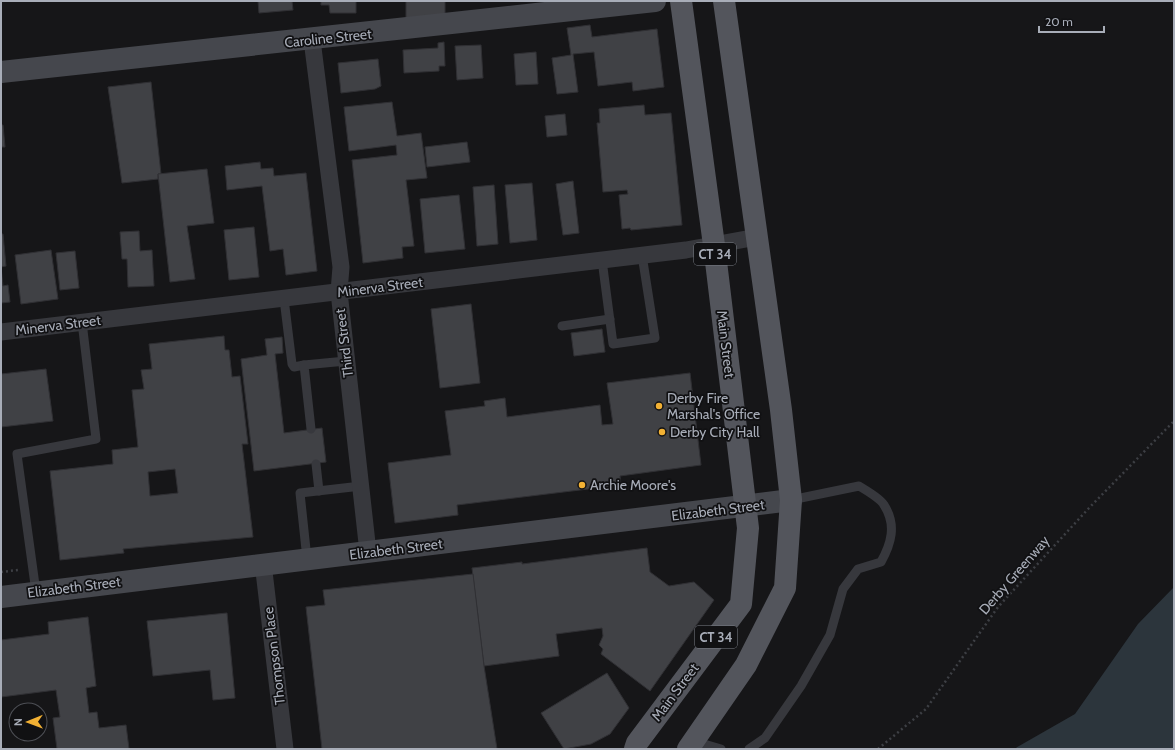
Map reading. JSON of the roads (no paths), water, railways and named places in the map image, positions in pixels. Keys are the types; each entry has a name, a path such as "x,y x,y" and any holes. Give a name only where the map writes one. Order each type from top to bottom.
{"main road":[{"name":"Caroline Street","path":"1,72 312,40 655,1"},
{"name":"Main Street","path":"635,749 637,743 741,604 748,528 747,507 714,245 681,1"},
{"name":"CT 34","path":"691,745 746,666 785,588 791,500 782,410 724,1"},
{"name":"Elizabeth Street","path":"1,597 263,563 747,507 791,500"}],"street":[{"name":"Third Street","path":"312,40 341,267 339,292 368,552"},
{"name":"Minerva Street","path":"1,332 642,256 757,237"},
{"name":"Thompson Place","path":"263,563 284,749"}],"lane":[{"path":"602,260 613,344 655,338 642,256"},
{"path":"284,299 292,364 294,367 346,361"},
{"path":"562,326 610,320"},
{"path":"36,592 17,454 96,440 82,322"},
{"path":"304,365 311,430"},
{"path":"316,464 319,491"},
{"path":"307,559 300,493 361,486"},
{"path":"749,749 765,738 801,686 830,635 843,589 858,569 881,562 890,546 891,522 884,504 859,486 791,500"},
{"path":"691,745 721,749"}],"place":[{"name":"Derby Fire Marshal's Office","path":"659,406"},
{"name":"Derby City Hall","path":"662,432"},
{"name":"Archie Moore's","path":"582,485"}]}
